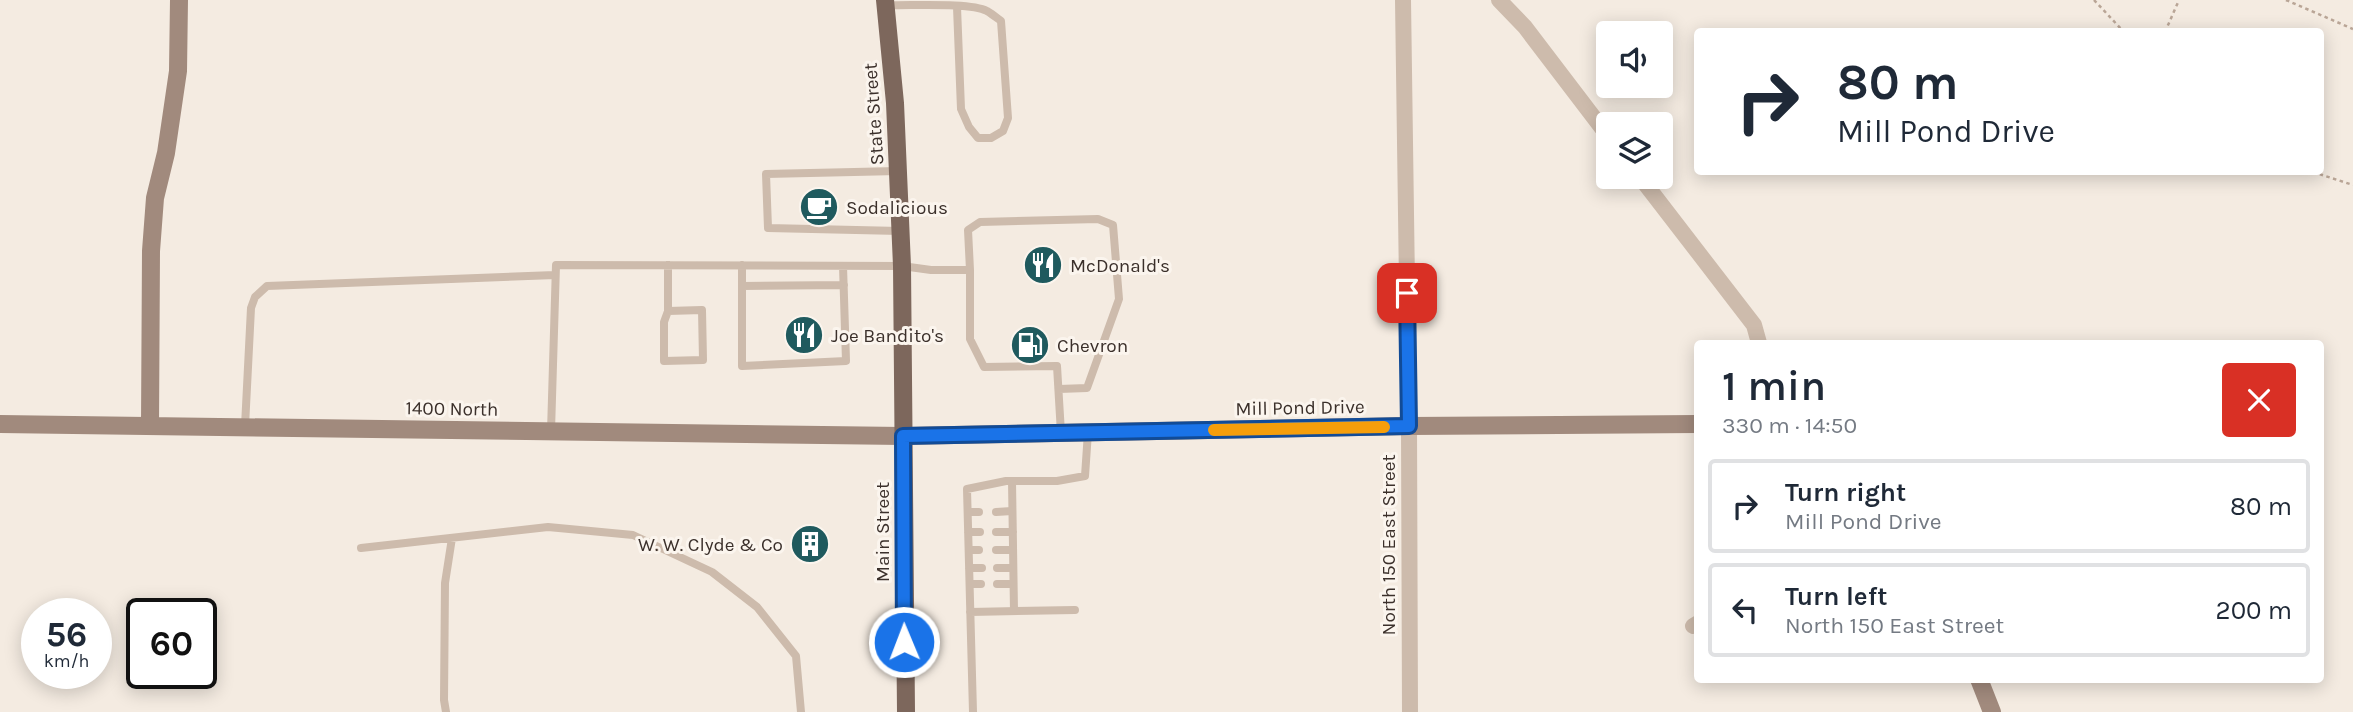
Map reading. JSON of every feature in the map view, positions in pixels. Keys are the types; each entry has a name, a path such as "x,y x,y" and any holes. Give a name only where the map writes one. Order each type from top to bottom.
{"main road":[{"path":"150,425 151,251 155,198 166,153 178,71 179,0"},
{"name":"State Street","path":"886,2 895,103 902,266 903,436"},
{"name":"1400 North","path":"0,424 903,436"},
{"name":"Mill Pond Drive","path":"903,436 1409,426 1694,424"},
{"name":"Main Street","path":"903,436 906,712"},
{"path":"1981,683 1992,712"}],"street":[{"name":"North 150 East Street","path":"1403,0 1410,712"},
{"path":"1499,0 1525,27 1596,120"},
{"path":"1649,189 1754,325 1758,340"}],"lane":[{"path":"886,2 957,7 986,10 1001,21 1007,118 1003,131 991,138 978,138 969,127 961,109 957,7"},
{"path":"898,171 766,174 768,228 900,231"},
{"path":"1059,389 1087,388 1119,299 1113,225 1098,219 980,222 968,230 970,338 984,367 1057,366 1061,433"},
{"path":"551,430 556,265 902,266 931,270 970,270"},
{"path":"668,265 664,361 703,360 702,310 668,311"},
{"path":"743,265 742,366 846,361 843,266"},
{"path":"245,426 251,308 255,297 267,286 555,275"},
{"path":"743,286 844,285"},
{"path":"973,712 967,489 1012,481 1056,481 1085,476 1088,432"},
{"path":"1012,481 1014,611"},
{"path":"996,512 1013,511"},
{"path":"968,512 979,512"},
{"path":"361,548 548,527 634,535 712,572 757,607 796,656 802,712"},
{"path":"968,532 980,532"},
{"path":"996,532 1013,532"},
{"path":"446,712 445,583 452,538"},
{"path":"969,550 979,550"},
{"path":"996,550 1013,550"},
{"path":"969,568 982,568"},
{"path":"997,568 1013,568"},
{"path":"970,584 981,584"},
{"path":"997,584 1013,584"},
{"path":"970,612 1075,610"}],"path":[{"path":"2094,0 2119,28"},
{"path":"2167,28 2179,0"},
{"path":"2286,0 2353,29"},
{"path":"2322,175 2353,185"}],"slow traffic":[{"path":"1214,430 1384,427"}],"place":[{"name":"Sodalicious","path":"819,207"},
{"name":"McDonald's","path":"1043,265"},
{"name":"Joe Bandito's","path":"804,335"},
{"name":"Chevron","path":"1030,345"},
{"name":"W. W. Clyde & Co","path":"810,544"}],"route":[{"path":"904,642 903,436 1409,426 1407,293"}]}
